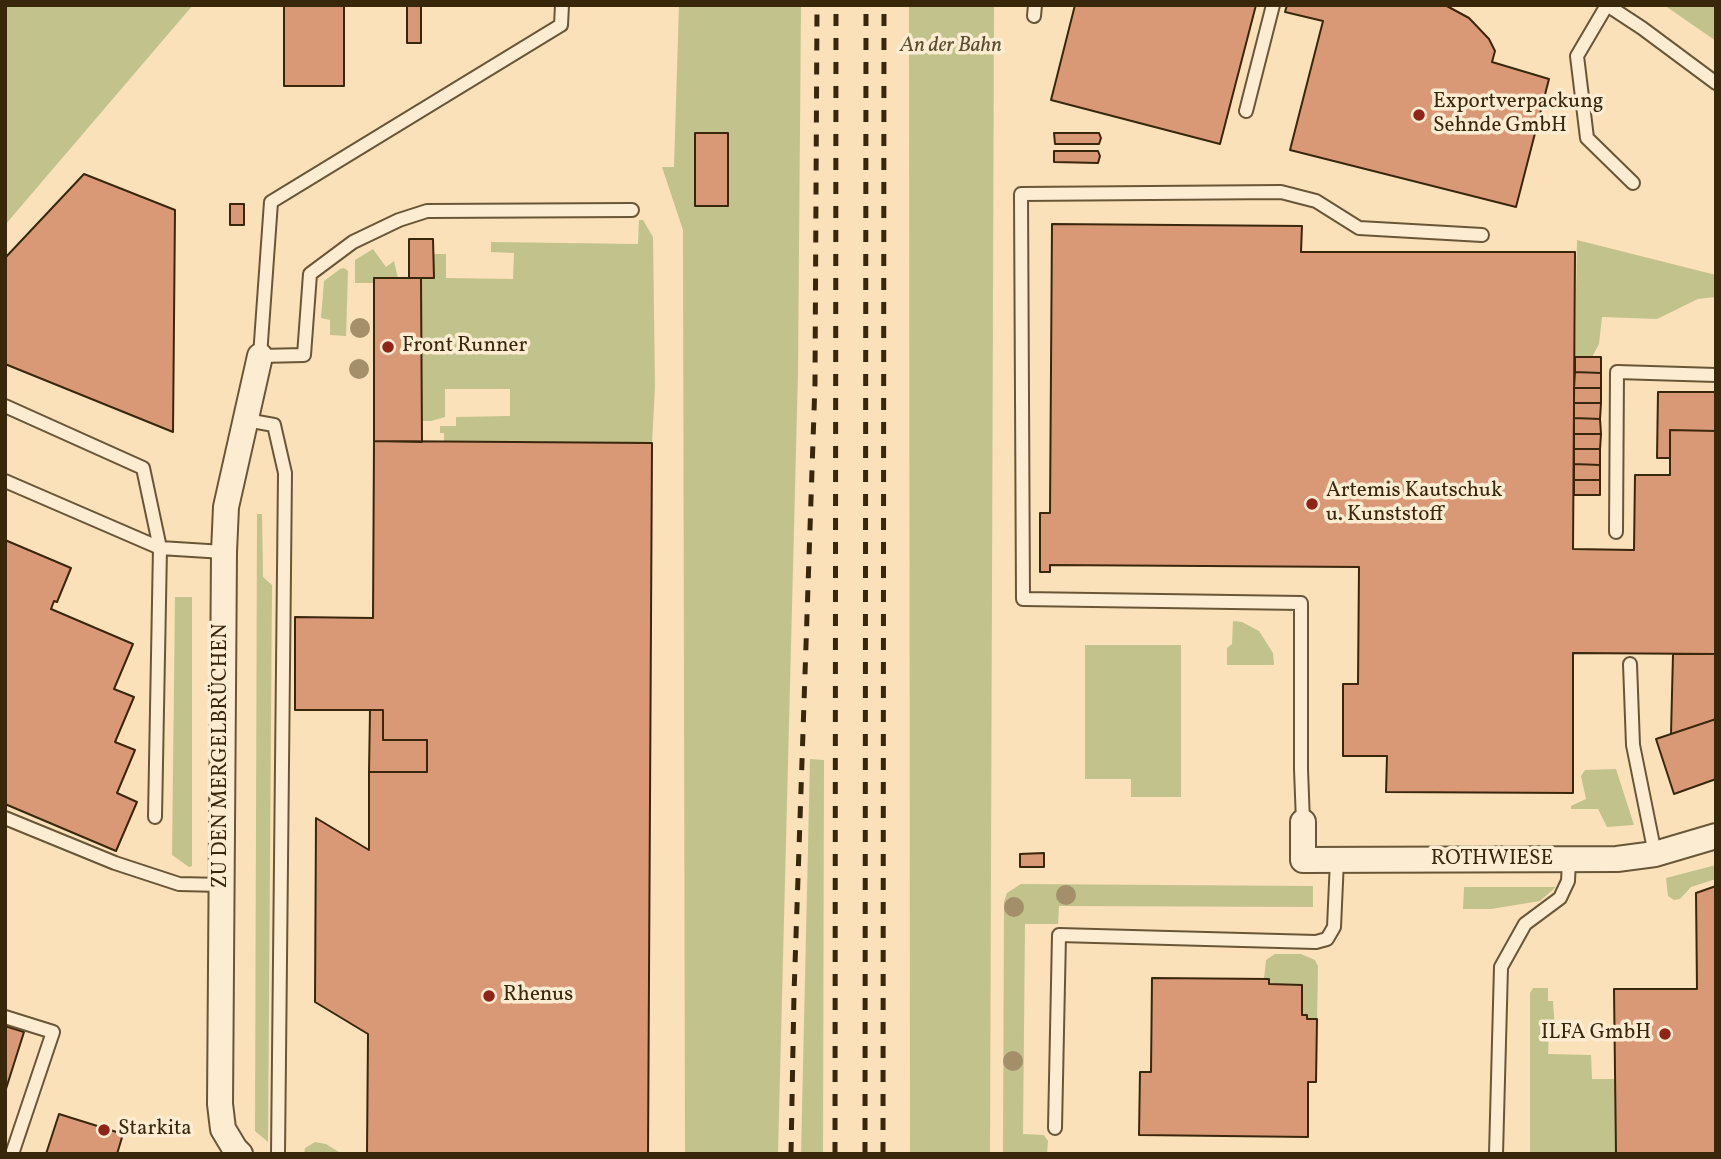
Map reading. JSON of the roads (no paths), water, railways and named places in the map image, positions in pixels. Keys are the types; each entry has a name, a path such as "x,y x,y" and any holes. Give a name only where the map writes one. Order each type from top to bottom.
{"street":[{"name":"ZU DEN MERGELBRÜCHEN","path":"240,1154 223,1129 220,1104 224,552 226,506 260,356"},
{"name":"ROTHWIESE","path":"1303,822 1303,860 1617,859 1655,854 1716,836"}],"lane":[{"path":"562,5 561,25 271,202 260,356 304,355 310,274 353,242 399,220 427,211 632,210"},
{"path":"1246,111 1273,5"},
{"path":"1633,183 1587,138 1577,56 1607,5 1716,83"},
{"path":"1303,822 1301,603 1023,599 1021,194 1281,192 1317,201 1359,228 1482,235"},
{"path":"1616,532 1617,372 1716,375"},
{"path":"5,406 143,468 160,548 155,817"},
{"path":"246,420 274,425 285,473 278,1154"},
{"path":"5,481 160,548 224,552"},
{"path":"1630,664 1633,745 1655,854"},
{"path":"5,818 115,863 178,884 222,885"},
{"path":"1055,1128 1059,935 1316,942 1327,939 1334,927 1337,860"},
{"path":"1496,1154 1501,967 1525,924 1560,898 1568,881 1569,860"},
{"path":"5,1017 53,1032 12,1154"}],"railway":[{"path":"791,1154 815,383 817,5"},
{"path":"835,1154 836,5"},
{"path":"865,1154 866,5"},
{"path":"883,1154 884,5"}],"place":[{"name":"Exportverpackung Sehnde GmbH","path":"1419,115"},
{"name":"Front Runner","path":"388,347"},
{"name":"Artemis Kautschuk u. Kunststoff","path":"1312,504"},
{"name":"Rhenus","path":"489,996"},
{"name":"ILFA GmbH","path":"1665,1034"},
{"name":"Starkita","path":"104,1130"}],"park label":[{"name":"An der Bahn","path":"951,47"}]}
